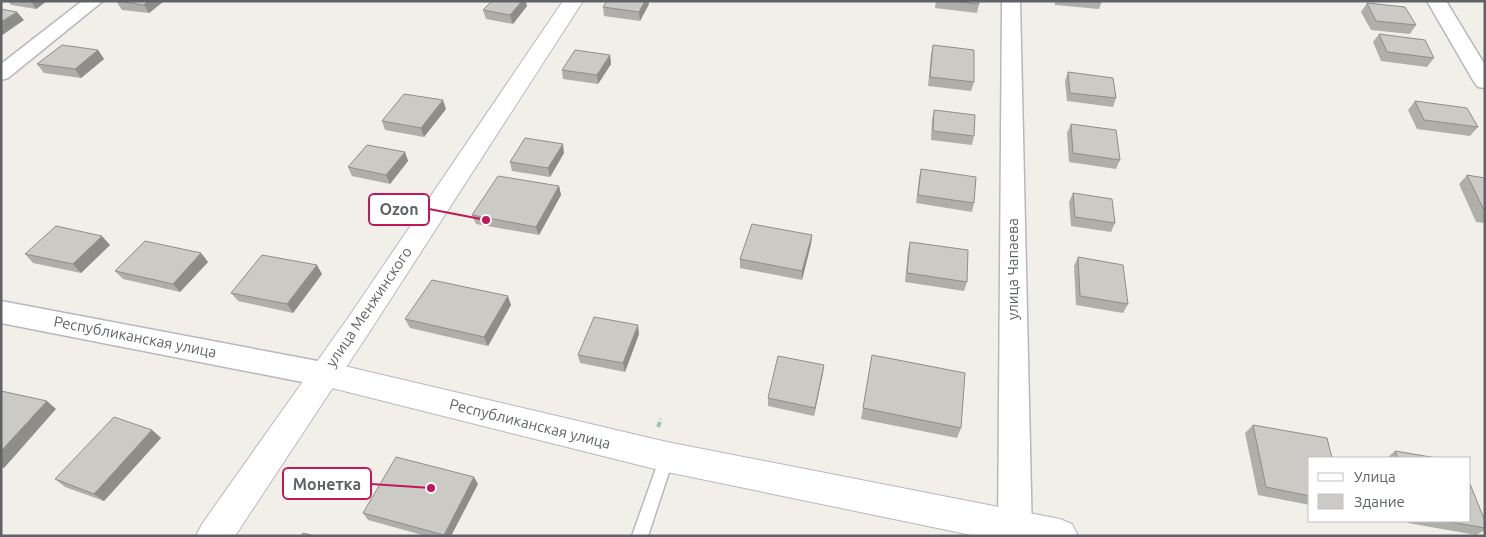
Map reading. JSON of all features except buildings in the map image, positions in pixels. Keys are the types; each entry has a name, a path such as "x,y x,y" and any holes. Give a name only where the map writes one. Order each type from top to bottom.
{"main road":[{"name":"улица Менжинского","path":"214,536 323,374 360,323 572,1"},
{"name":"Республиканская улица","path":"323,374 667,457 1015,531 1060,536"}],"street":[{"path":"1,74 94,1"},
{"name":"улица Чапаева","path":"1011,1 1015,531"},
{"path":"1436,1 1485,82"},
{"name":"Республиканская улица","path":"1,312 323,374"}],"lane":[{"path":"640,536 667,457"}],"place":[{"name":"Ozon","path":"486,220"},
{"name":"Монетка","path":"431,488"}]}
